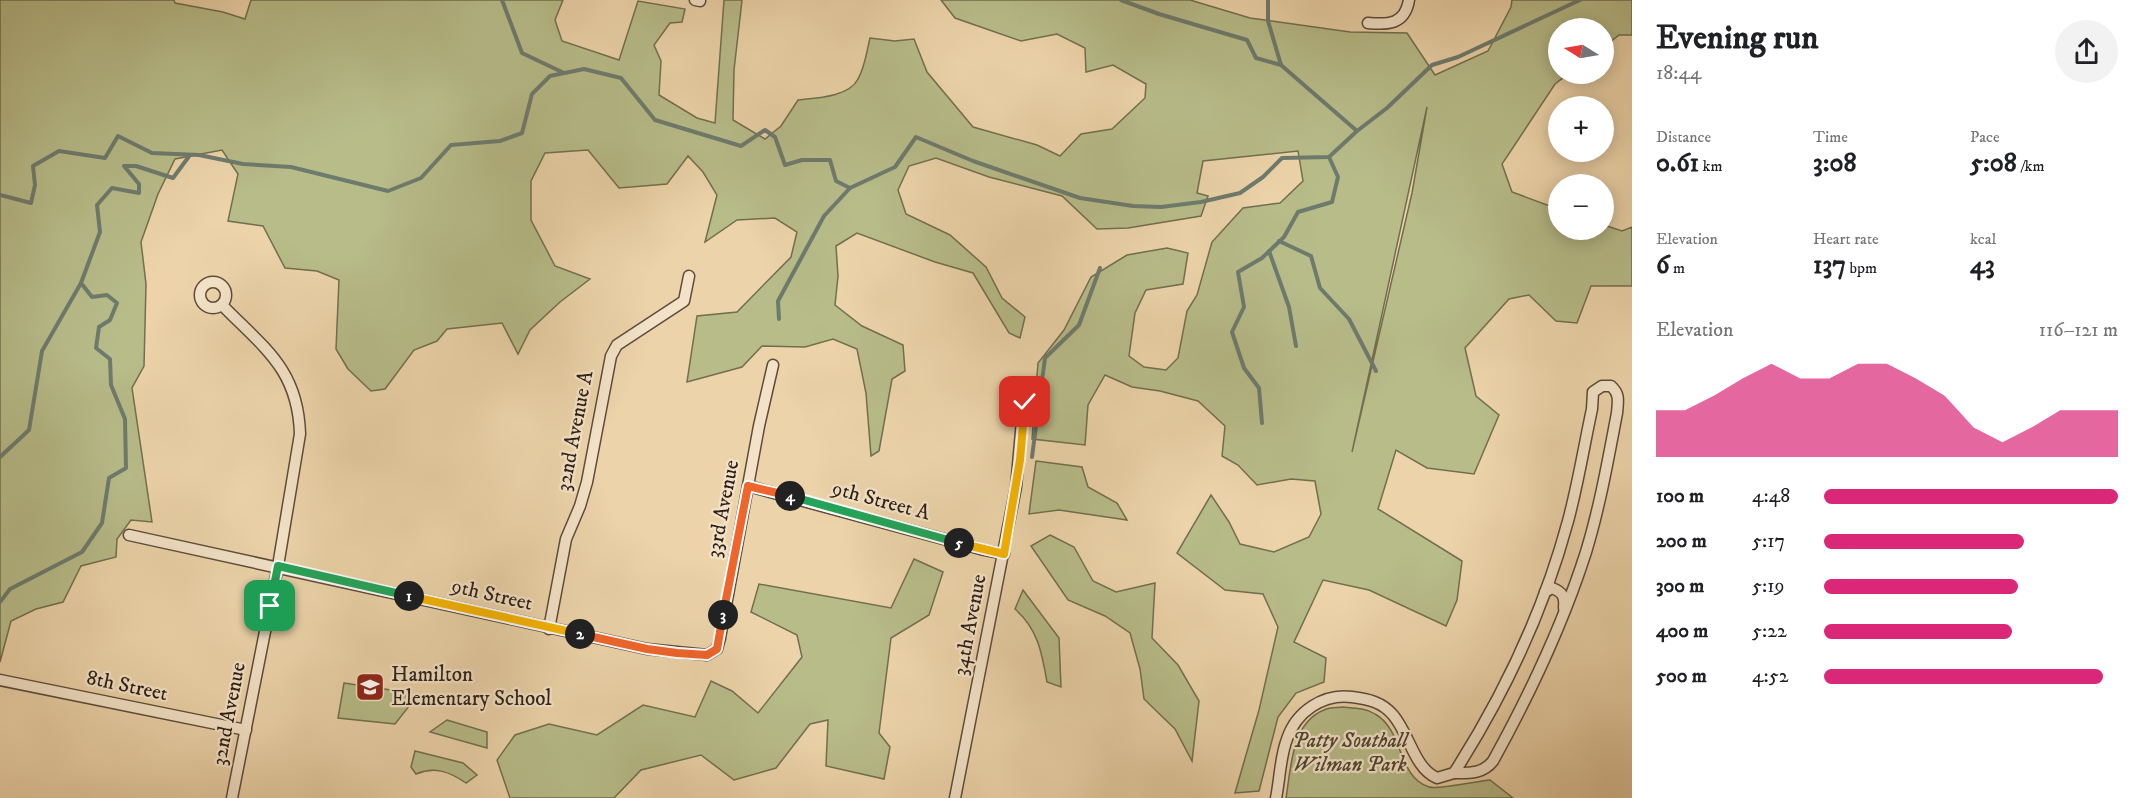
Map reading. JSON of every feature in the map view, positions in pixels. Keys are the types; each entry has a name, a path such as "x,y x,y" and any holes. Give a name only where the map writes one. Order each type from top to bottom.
{"street":[{"path":"1368,22 1379,24 1399,21 1404,16 1410,0"},
{"name":"32nd Avenue A","path":"549,628 566,539 587,482 611,356 617,345 684,301 689,276"},
{"name":"32nd Avenue","path":"222,305 281,366 291,384 297,404 300,434 278,566 232,798"},
{"name":"33rd Avenue","path":"707,655 717,649 720,638 759,426 773,364"},
{"path":"1276,798 1286,740 1292,728 1314,705 1337,697 1362,698 1384,707 1401,726 1425,771 1437,778 1454,773 1478,772 1488,767 1493,761 1537,675 1585,553 1602,489 1618,398 1617,391 1611,386 1602,386 1593,392 1568,521 1545,592 1514,665 1481,731 1454,773"},
{"name":"34th Avenue","path":"955,798 1004,554 1020,460 1025,387"},
{"name":"9th Street A","path":"748,486 1004,554"},
{"name":"9th Street","path":"129,535 647,649 707,655"},
{"path":"1545,592 1552,588 1563,594 1564,611"},
{"name":"8th Street","path":"0,680 246,730"}],"green space":[{"path":"0,0 174,0 175,3 223,12 245,19 251,0 563,0 555,20 562,41 619,60 638,1 685,9 682,22 670,23 654,45 661,61 659,95 697,118 715,123 724,0 742,0 734,70 733,120 765,139 781,126 798,100 831,96 854,85 866,58 870,38 895,41 914,39 927,72 973,127 1037,145 1060,156 1081,134 1112,129 1145,98 1146,84 1113,65 1086,72 1085,48 1057,34 1021,41 955,18 941,0 1190,0 1250,18 1350,32 1407,33 1435,75 1488,51 1511,7 1512,0 1632,0 1632,35 1619,35 1614,39 1614,18 1548,18 1548,84 1555,84 1502,164 1512,192 1548,205 1548,240 1614,240 1614,228 1622,231 1632,227 1632,286 1591,286 1577,323 1556,321 1529,295 1509,299 1465,348 1476,396 1499,415 1474,474 1427,468 1396,450 1378,509 1462,561 1457,600 1446,626 1369,590 1323,580 1294,642 1326,658 1324,682 1296,693 1278,717 1259,791 1235,793 1259,710 1278,627 1263,594 1225,590 1177,553 1211,495 1240,544 1274,552 1309,537 1321,514 1315,481 1291,479 1257,485 1238,465 1222,456 1225,426 1198,401 1160,391 1132,387 1105,375 1088,405 1085,445 1032,439 1038,363 1064,330 1091,277 1127,255 1167,248 1188,253 1183,284 1146,290 1135,313 1129,356 1144,367 1166,370 1178,358 1187,311 1197,295 1212,242 1243,208 1280,203 1303,181 1298,151 1203,161 1197,193 1208,196 1201,216 1128,228 1097,229 1062,196 989,177 936,158 909,166 898,190 906,214 950,235 986,267 1002,298 1025,317 1020,338 1009,333 973,273 935,262 857,233 836,246 838,276 835,305 862,326 903,345 905,371 892,379 879,451 871,456 866,393 857,349 833,339 805,347 762,346 742,367 687,382 697,316 737,312 791,257 797,232 775,218 737,220 705,242 717,195 703,172 688,156 667,184 619,188 588,150 545,153 531,181 531,220 555,266 590,279 560,302 530,330 518,354 502,323 447,329 437,341 414,350 385,389 371,391 348,369 336,349 339,280 317,271 285,268 263,226 228,221 238,174 222,150 175,159 158,194 141,242 146,284 144,366 132,388 152,522 131,520 117,539 116,557 81,566 63,602 36,609 11,621 0,662","holes":["1427,107 1412,193 1352,452"]},
{"path":"1036,461 1082,467 1088,487 1117,503 1127,520 1059,510 1029,514"},
{"path":"1050,535 1074,547 1093,581 1116,592 1155,583 1152,638 1178,665 1199,701 1192,761 1175,729 1144,699 1140,669 1130,633 1105,616 1068,600 1031,546"},
{"path":"914,559 943,572 929,615 891,638 879,733 890,747 884,779 826,766 828,720 810,724 776,768 734,780 701,755 641,770 614,798 510,798 497,760 515,735 549,724 597,735 643,705 695,717 711,681 732,691 758,713 802,657 797,635 751,612 759,584 891,608"},
{"path":"1023,590 1059,638 1061,687 1047,682 1038,642 1029,625 1015,609"},
{"path":"344,683 404,692 410,705 395,724 338,718"},
{"name":"Patty Southall Wilman Park","path":"1343,707 1368,711 1384,721 1396,741 1405,764 1419,782 1434,788 1490,780 1513,798 1286,798 1295,748 1305,725 1313,716 1324,710"},
{"path":"447,720 487,732 487,748 430,732"},
{"path":"415,751 463,763 477,775 466,783 442,771 430,770 416,774 411,767"}],"waterway":[{"path":"502,0 522,53 564,73"},
{"path":"1121,0 1159,14 1247,40 1256,58 1281,65"},
{"path":"1268,0 1268,21 1281,65 1357,131"},
{"path":"0,195 31,203 35,185 33,166 59,151 105,158 118,136 152,153 199,155 243,164 291,167 388,191 421,178 451,145 500,141 522,133 532,94 550,76 584,69 621,78 655,120 741,146 765,130 775,137 785,165 802,160 830,160 836,181 850,188 895,167 916,137 973,161 1080,198 1133,206 1161,207 1201,202 1240,193 1263,177 1282,158 1329,157 1387,108 1432,65 1458,57 1580,0"},
{"path":"0,602 10,589 82,552 102,523 109,478 126,468 125,419 111,385 110,359 96,348 99,327 110,320 117,303 107,295 92,297 81,283 100,232 97,205 112,188 139,193 139,184 124,166 136,166 173,178 190,155"},
{"path":"1262,423 1259,388 1244,368 1232,332 1244,307 1238,272 1262,258 1284,237 1298,212 1332,202 1338,177 1329,157"},
{"path":"779,319 778,301 824,216 850,188"},
{"path":"1279,241 1311,256 1320,288 1349,319 1376,371"},
{"path":"1269,251 1289,307 1296,346"},
{"path":"1032,457 1045,358 1079,325 1100,268"},
{"path":"0,457 29,430 42,351 81,283"}],"place":[{"name":"Hamilton Elementary School","path":"370,687"}],"route":[{"path":"270,606 278,566 647,649 707,655 717,649 720,638 748,486 1004,554 1020,460 1025,402"}]}
